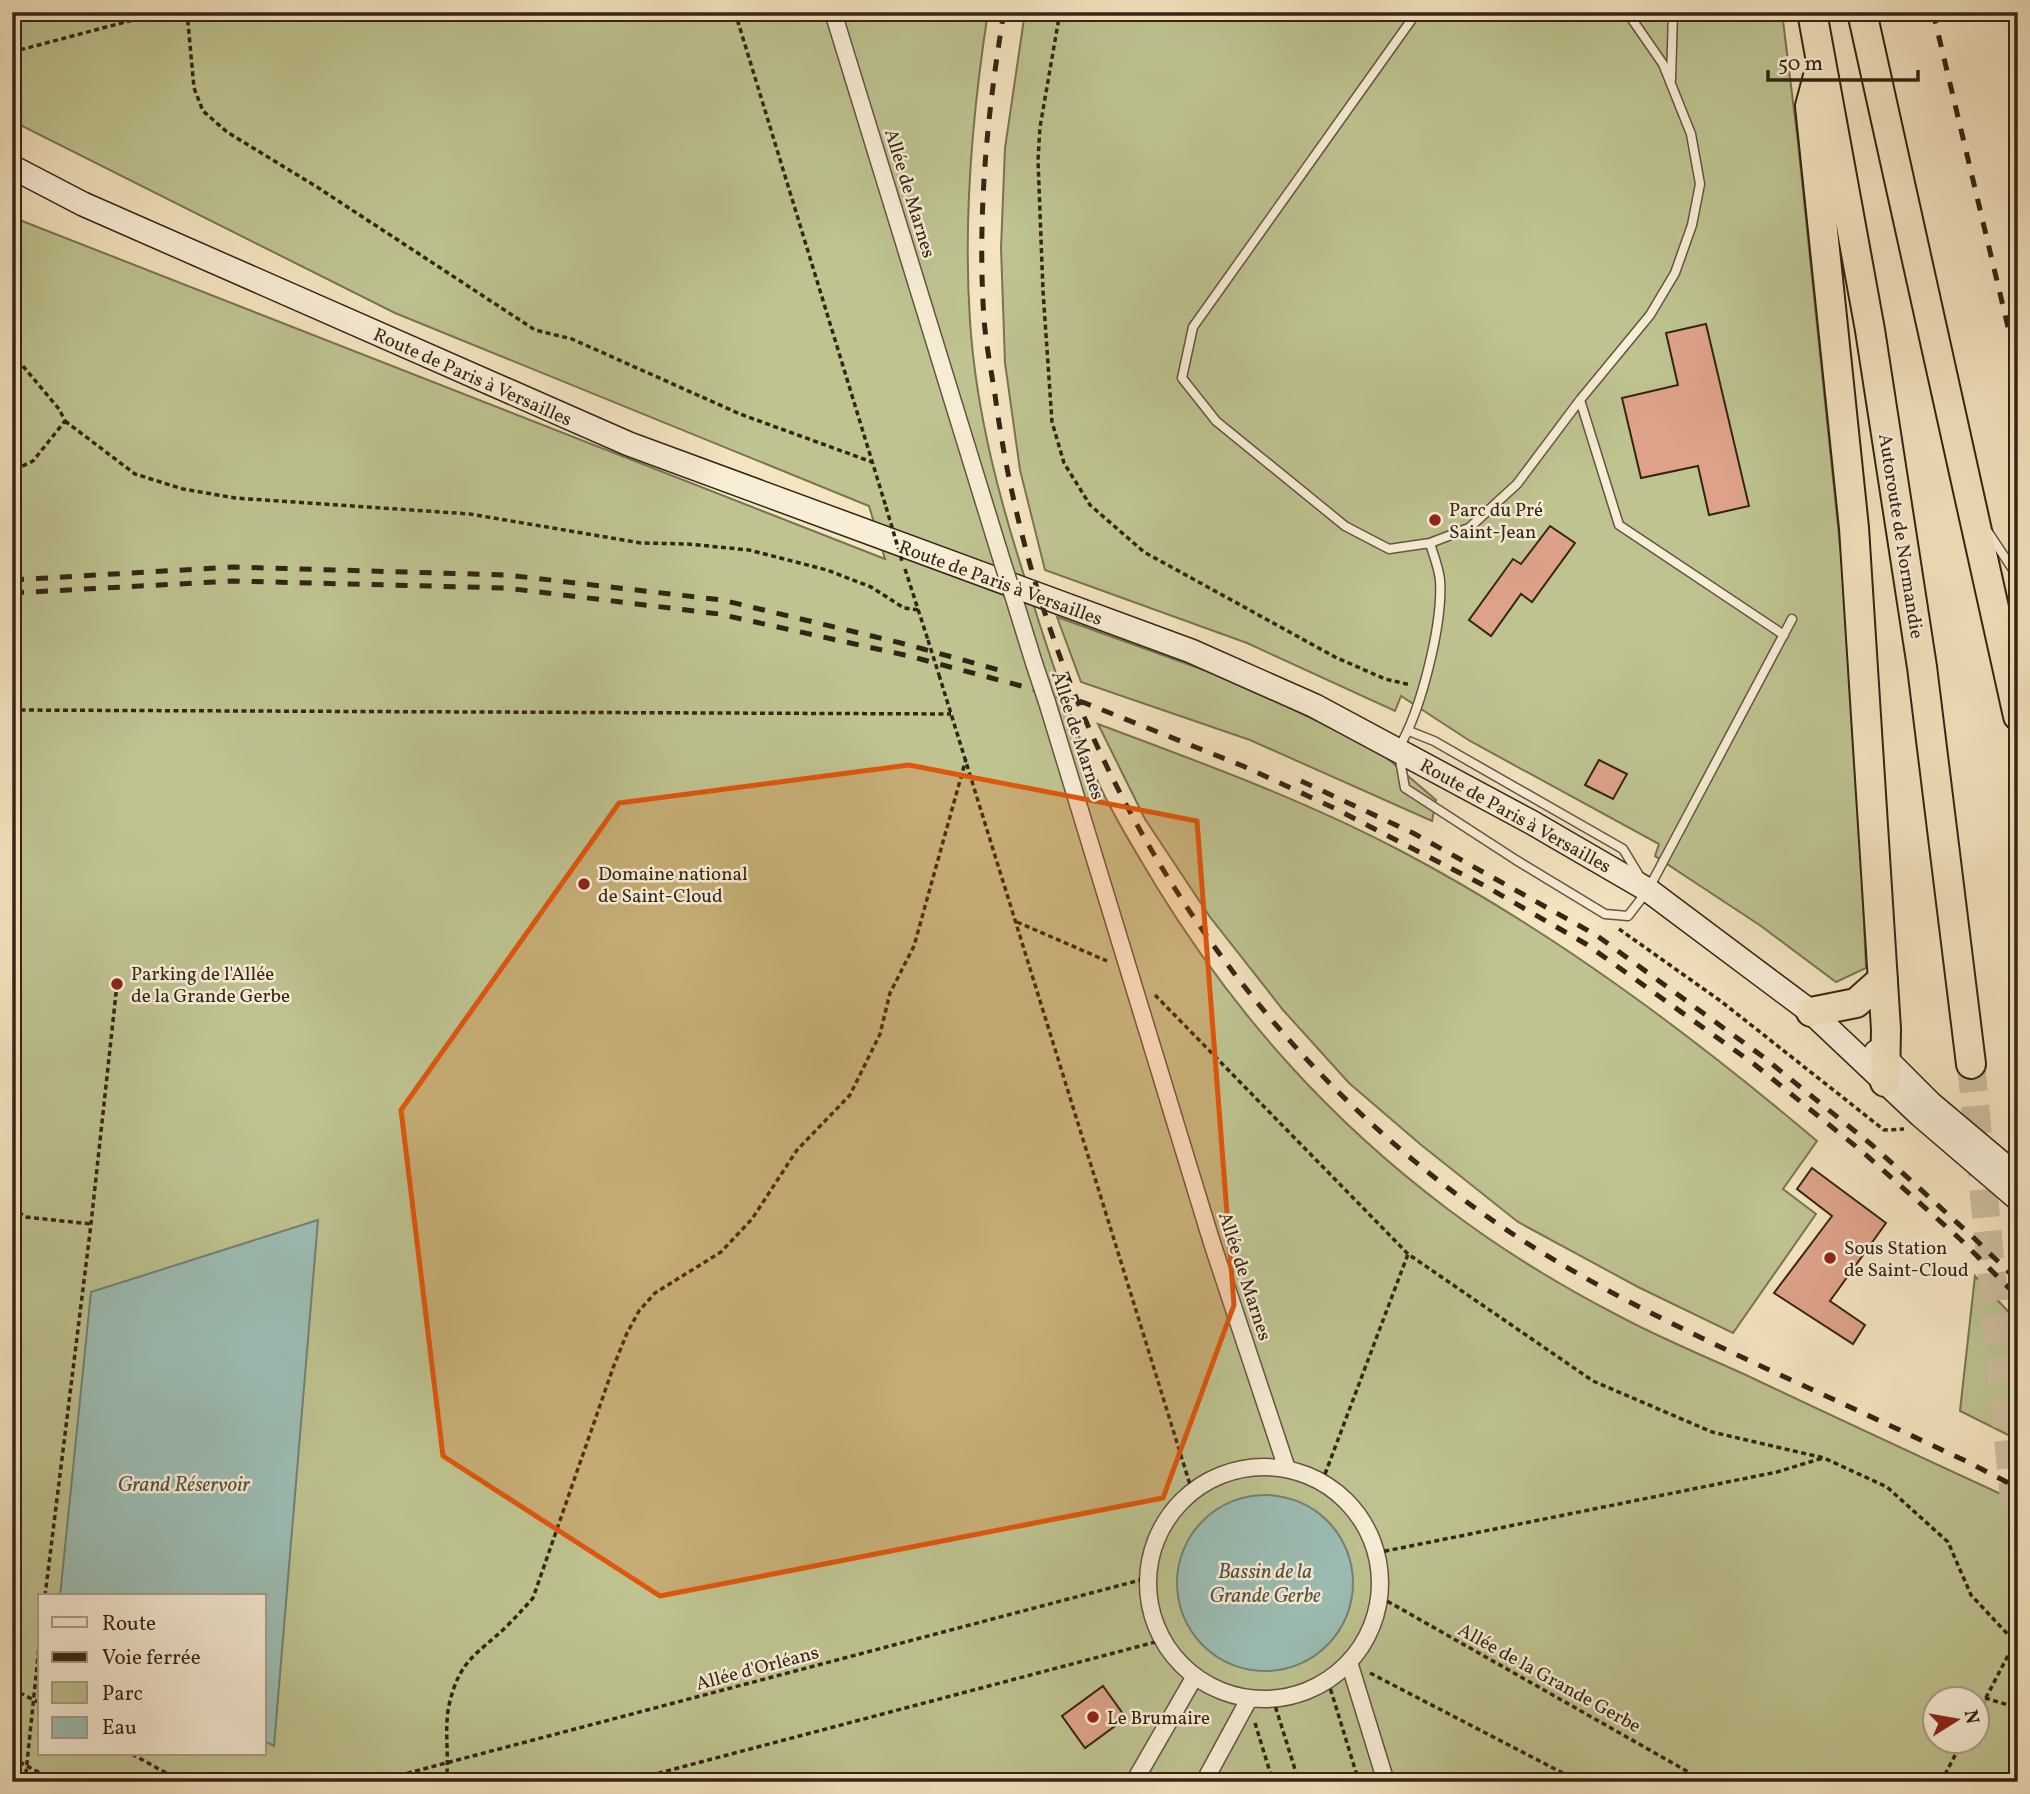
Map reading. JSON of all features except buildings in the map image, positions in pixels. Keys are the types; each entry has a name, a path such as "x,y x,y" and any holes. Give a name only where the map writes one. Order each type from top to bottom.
{"highway":[{"name":"Autoroute de Normandie","path":"1812,12 1870,330 1918,639 1971,1064"},
{"path":"1862,12 2018,716"},
{"path":"1822,63 1810,106 1854,528 1883,979 1886,1071"},
{"path":"1811,1012 1856,1003 1883,979"}],"main road":[{"name":"Route de Paris à Versailles","path":"12,167 83,204 629,444 1191,651 1315,706 1404,740 1648,890 1886,1071"},
{"path":"1886,1071 1928,1121 2018,1199"},
{"path":"1886,1071 1930,1103 2018,1177"}],"street":[{"name":"Allée de Marnes","path":"833,12 1212,1242 1287,1469"},
{"path":"1263,1467 1287,1469 1322,1482 1346,1501 1365,1525 1377,1553 1380,1597 1370,1632 1349,1662 1328,1681 1311,1690 1273,1699 1248,1700 1220,1691 1195,1676 1177,1660 1163,1640 1151,1610 1148,1578 1153,1549 1165,1523 1192,1491 1214,1478 1237,1470 1263,1467"},
{"path":"1349,1662 1386,1782"},
{"path":"1135,1782 1195,1676"},
{"path":"1204,1782 1248,1700"}],"lane":[{"path":"1417,12 1193,327 1182,378 1216,421 1345,526 1389,549 1430,542 1469,528 1517,484 1580,400 1650,315 1675,273 1692,225 1700,184 1692,134 1662,64 1627,12"},
{"path":"1670,83 1673,12"},
{"path":"1580,400 1619,525 1784,635"},
{"path":"1971,506 2018,578"},
{"path":"1430,542 1440,579 1436,628 1423,687 1404,740 1405,788 1516,860 1603,912 1628,916 1648,890 1792,619"}],"path":[{"path":"12,52 163,12"},
{"path":"187,12 194,89 203,111 227,132 317,187 535,330 572,339 740,414 872,462"},
{"path":"735,12 902,561 1017,922 1192,1491"},
{"path":"1060,12 1040,127 1038,160 1052,422 1064,463 1090,505 1144,552 1335,657 1385,679 1423,687"},
{"path":"12,354 59,409 65,421 135,474 183,489 235,498 470,514 641,543 749,550 827,570 871,587 904,608 919,610"},
{"path":"12,471 33,461 65,421"},
{"path":"12,710 951,714"},
{"path":"446,1782 450,1702 464,1666 476,1651 506,1627 533,1598 626,1332 655,1293 721,1252 752,1219 797,1150 850,1095 880,1034 890,993 914,946 966,759"},
{"path":"1603,912 1621,932 1722,1002 1884,1130 1928,1121"},
{"path":"1017,922 1130,969 1408,1254 1593,1381 1712,1432 1824,1458 1887,1487 1948,1542 1971,1595 2016,1641 1992,1686"},
{"path":"45,1594 91,1224 117,985"},
{"path":"12,1208 25,1217 91,1224"},
{"path":"1322,1482 1408,1254"},
{"path":"1377,1553 1777,1472 1824,1458"},
{"name":"Allée d'Orléans","path":"373,1782 1148,1578"},
{"name":"Allée de la Grande Gerbe","path":"1380,1597 1706,1782"},
{"path":"625,1782 1163,1640"},
{"path":"25,1782 38,1655"},
{"path":"1349,1662 1580,1782"},
{"path":"1328,1681 1359,1782"},
{"path":"12,1689 38,1702"},
{"path":"1273,1699 1299,1782"},
{"path":"1248,1700 1273,1782"},
{"path":"1992,1700 2018,1708"},
{"path":"136,1756 183,1782"},
{"path":"1941,1782 1954,1756"},
{"path":"12,1758 57,1782"}],"highlighted area":[{"path":"909,765 1197,821 1234,1305 1163,1498 660,1596 443,1456 401,1110 619,803"}],"green space":[{"name":"Domaine national de Saint-Cloud","path":"12,12 988,12 977,89 968,205 970,321 978,391 1000,493 1045,641 1088,759 1126,835 1186,933 1218,978 1287,1062 1324,1102 1364,1139 1449,1210 1532,1267 1635,1324 2018,1502 2018,1782 12,1782 12,217 885,559 869,506 395,313 12,121"},
{"name":"Parc du Pré Saint-Jean","path":"1025,12 1782,12 1853,670 1866,968 1836,982 1761,926 1655,856 1659,844 1470,741 1401,696 1395,711 1247,643 1045,570 1020,470 1005,363 1001,248 1005,148"},
{"path":"1057,617 1240,683 1380,752 1436,800 1432,821 1250,740 1081,682"},
{"path":"1098,724 1327,815 1457,882 1511,914 1617,985 1719,1061 1817,1141 1783,1189 1816,1214 1733,1333 1638,1287 1518,1222 1349,1083 1283,1010 1210,917 1145,819"},
{"path":"1975,1276 2018,1322 2018,1440 1960,1411"}],"water":[{"name":"Grand Réservoir","path":"318,1220 274,1746 266,1742 266,1594 60,1594 91,1292"},
{"name":"Bassin de la Grande Gerbe","path":"1265,1495 1299,1502 1327,1521 1346,1549 1353,1583 1346,1617 1327,1645 1299,1664 1265,1671 1231,1664 1203,1645 1184,1617 1177,1583 1184,1549 1203,1521 1231,1502"}],"tunnel":[{"path":"1971,1064 2018,1540"}],"railway":[{"path":"1004,12 985,165 982,281 987,347 1017,515 1051,631 1096,743 1152,851 1218,952 1294,1046 1380,1131 1475,1208 1511,1233 1584,1277 1661,1318 2018,1488"},
{"path":"1933,12 2018,369"},
{"path":"12,580 233,567 507,575 722,600 905,644 999,670"},
{"path":"12,593 233,581 506,588 719,614 909,656 1085,703 1243,766 1334,808 1487,887 1586,944 1754,1064 1864,1153 1960,1239 2018,1297"},
{"path":"1301,781 1413,833 1596,935 1762,1056 1872,1145 2018,1281"}],"place":[{"name":"Parc du Pré Saint-Jean","path":"1435,520"},
{"name":"Domaine national de Saint-Cloud","path":"584,884"},
{"name":"Parking de l'Allée de la Grande Gerbe","path":"117,984"},
{"name":"Sous Station de Saint-Cloud","path":"1830,1258"},
{"name":"Le Brumaire","path":"1093,1717"}]}
